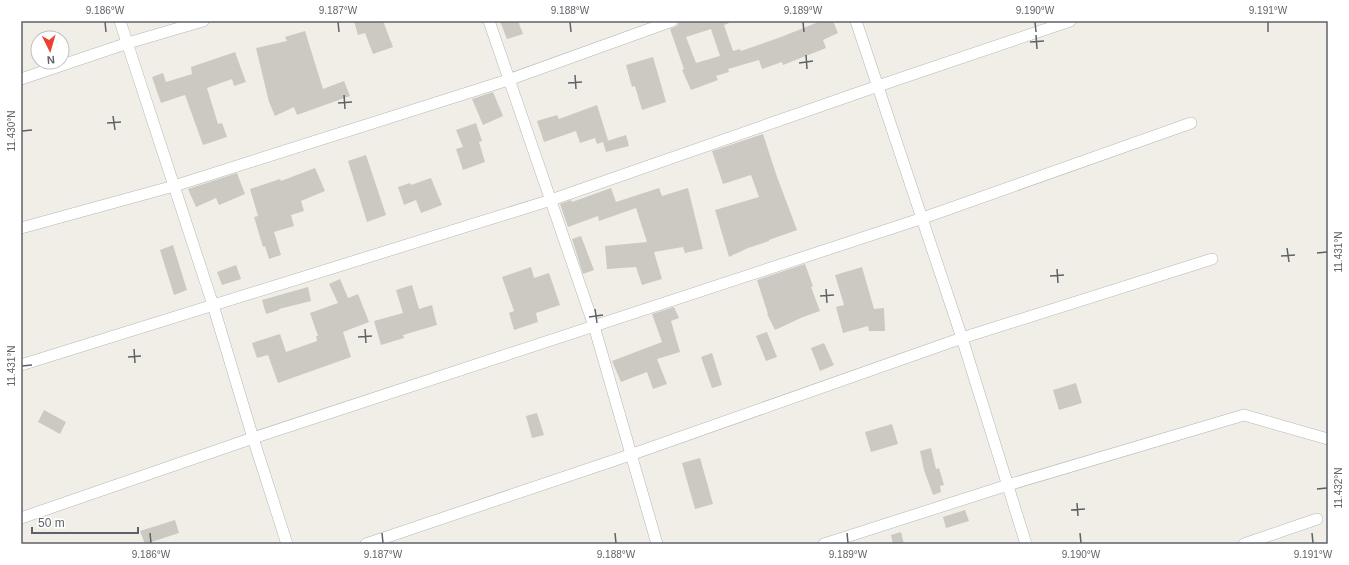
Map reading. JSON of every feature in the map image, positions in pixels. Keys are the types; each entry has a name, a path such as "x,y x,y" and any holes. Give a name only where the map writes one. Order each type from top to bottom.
{"street":[{"path":"120,21 213,304 253,438 287,544"},
{"path":"21,79 128,43 203,21"},
{"path":"489,21 508,80 594,326 630,455 657,544"},
{"path":"21,228 174,186 508,80 672,21"},
{"path":"856,21 923,218 1026,544"},
{"path":"21,365 551,200 1070,21"},
{"path":"21,518 253,438 923,218 1191,123"},
{"path":"366,544 630,455 962,338 1212,259"},
{"path":"824,544 1008,486 1244,415 1328,439"},
{"path":"1244,544 1317,519"}],"building":[{"path":"354,21 383,21 393,47 373,54 365,33 358,35"},
{"path":"500,21 518,21 523,34 507,39"},
{"path":"680,21 729,21 729,23 724,25 733,51 740,49 741,51 821,21 833,21 838,33 823,40 826,48 783,65 782,62 762,69 759,60 728,69 729,72 716,76 718,80 691,90 682,70 684,69 670,29 677,26","holes":["711,29 720,56 696,63 686,37"]},
{"path":"305,31 323,89 344,81 350,96 297,115 294,107 275,116 269,102 256,48 287,41 285,37"},
{"path":"235,52 246,82 234,86 232,79 207,88 218,124 222,123 227,137 203,145 185,95 161,103 152,77 163,73 166,82 192,74 191,67"},
{"path":"653,57 666,102 642,110 635,86 632,87 626,65"},
{"path":"493,92 503,116 483,125 472,99"},
{"path":"597,105 608,140 607,141 626,135 629,146 606,152 603,142 597,144 595,138 580,143 576,131 544,142 537,121 557,115 559,119"},
{"path":"476,123 482,141 479,142 485,162 463,170 456,149 463,147 456,130"},
{"path":"763,134 797,230 748,248 729,257 715,210 759,197 751,175 723,184 712,151"},
{"path":"366,155 386,215 367,222 348,161"},
{"path":"315,168 325,191 301,201 304,211 291,215 294,226 274,232 281,255 269,259 265,246 263,247 254,217 258,216 250,189 280,179 281,181"},
{"path":"237,173 245,194 219,205 216,198 196,207 188,189"},
{"path":"431,178 442,205 421,213 416,200 404,205 398,187 410,183 411,185"},
{"path":"611,188 616,202 659,188 662,196 688,188 703,249 685,253 683,247 654,252 662,279 642,285 636,267 607,269 605,246 647,242 636,208 599,221 598,216 568,227 560,204 571,200 572,202"},
{"path":"581,236 594,270 583,274 572,239"},
{"path":"173,245 187,290 174,295 160,250"},
{"path":"805,264 813,286 811,287 820,311 775,330 767,314 757,280"},
{"path":"236,265 241,279 222,285 217,272"},
{"path":"531,267 534,278 549,273 560,305 536,313 538,322 514,330 509,313 514,311 502,277"},
{"path":"862,267 874,309 884,308 885,331 869,331 868,326 843,333 836,307 844,305 835,275"},
{"path":"340,279 348,298 358,294 369,322 343,332 351,357 278,383 268,355 257,358 252,343 280,334 286,352 317,341 316,336 318,336 310,313 338,303 329,284"},
{"path":"412,285 419,309 432,305 437,325 403,335 404,338 381,345 374,321 403,313 396,290"},
{"path":"308,287 311,301 266,314 262,300"},
{"path":"674,307 679,318 671,321 680,352 657,359 667,384 653,389 647,372 621,382 612,361 662,342 652,314"},
{"path":"767,332 777,357 766,361 756,336"},
{"path":"824,343 834,365 820,371 811,348"},
{"path":"712,353 722,385 712,388 701,357"},
{"path":"1076,383 1082,403 1059,410 1053,390"},
{"path":"44,410 66,422 60,434 38,422"},
{"path":"537,413 544,435 532,438 526,416"},
{"path":"892,424 898,444 871,452 865,432"},
{"path":"931,448 936,469 939,468 944,485 940,486 941,492 933,495 924,470 920,451"},
{"path":"700,458 713,504 695,509 682,463"},
{"path":"965,510 969,521 946,528 943,517"},
{"path":"175,520 179,533 145,544 140,531"},
{"path":"901,532 904,544 893,544 891,535"}]}
